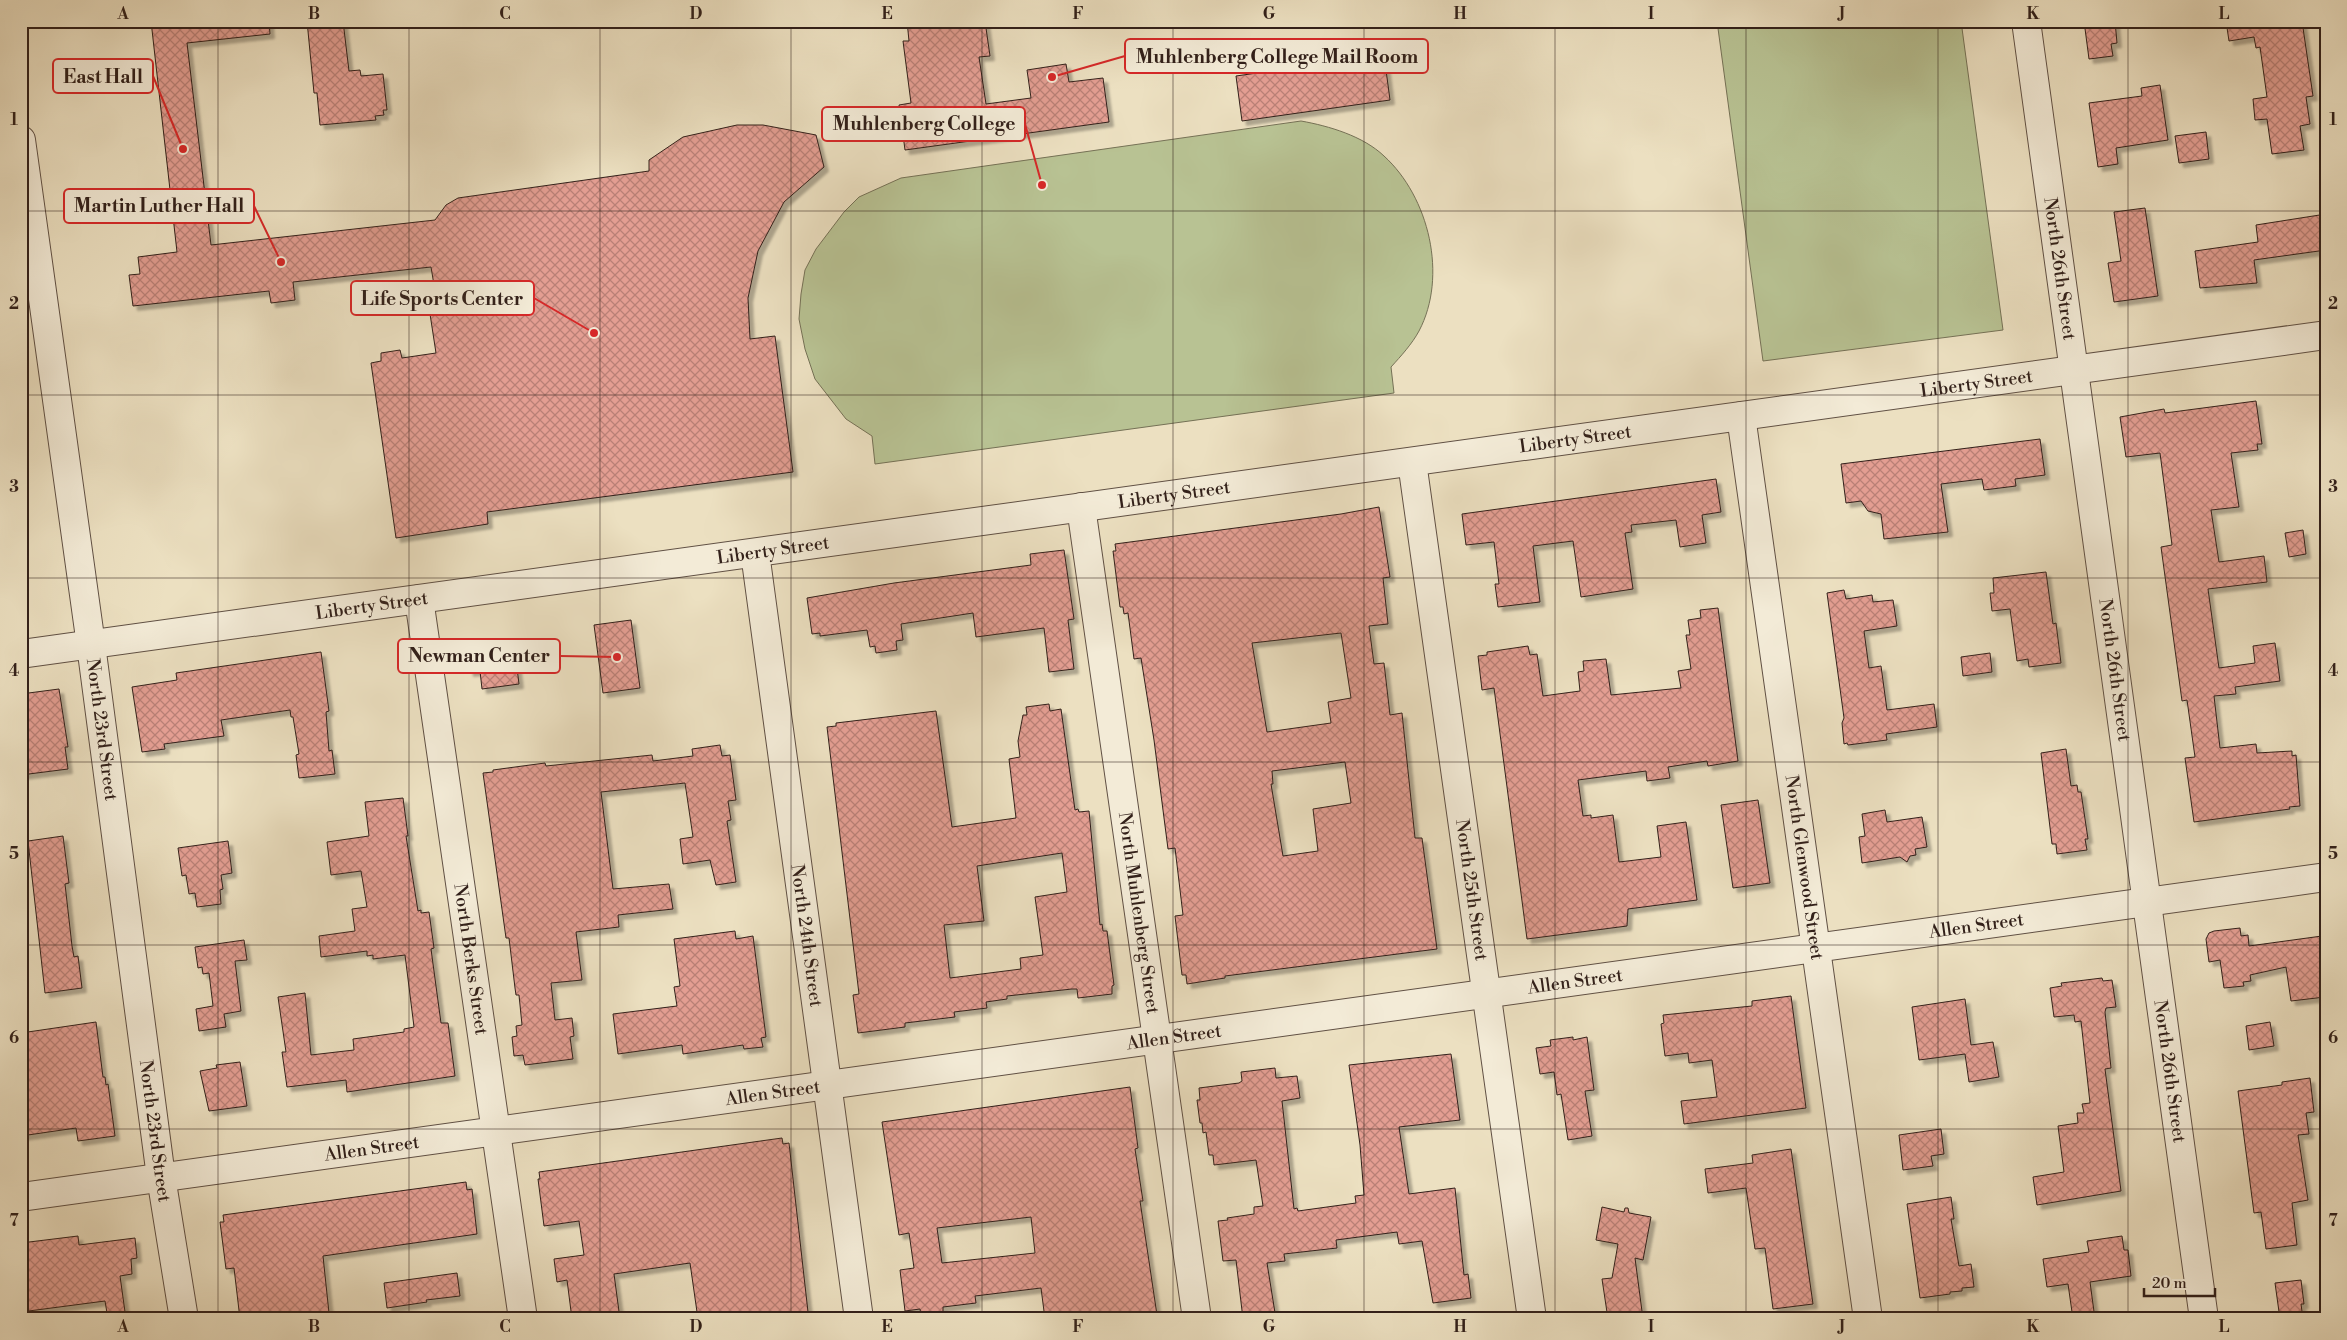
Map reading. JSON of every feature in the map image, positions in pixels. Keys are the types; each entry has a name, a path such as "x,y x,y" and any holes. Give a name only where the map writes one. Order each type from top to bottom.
{"street":[{"name":"North 26th Street","path":"2026,21 2204,1319"},
{"name":"North 23rd Street","path":"21,140 91,645 161,1177 184,1319"},
{"name":"Liberty Street","path":"21,654 2326,334"},
{"name":"North Glenwood Street","path":"1741,416 1868,1319"},
{"name":"North 25th Street","path":"1412,462 1532,1319"},
{"name":"North Muhlenberg Street","path":"1081,508 1196,1319"},
{"name":"North 24th Street","path":"755,552 859,1319"},
{"name":"North Berks Street","path":"420,599 523,1319"},
{"name":"Allen Street","path":"21,1197 2326,877"}],"green space":[{"path":"1717,21 1961,21 2003,330 1763,361"},
{"path":"1301,121 1356,137 1376,149 1400,173 1413,193 1422,215 1429,238 1433,262 1432,286 1428,309 1419,331 1391,367 1394,393 875,464 872,436 846,419 815,379 805,349 799,319 805,270 816,249 844,212 859,197 901,178"}],"building":[{"path":"151,21 269,21 270,34 187,43 211,245 435,220 446,205 458,198 649,171 649,160 683,137 737,125 763,125 816,135 824,167 784,202 758,251 748,298 750,339 775,336 793,472 487,512 488,524 396,538 371,363 381,361 381,353 400,350 402,358 436,353 428,301 435,291 431,267 293,282 295,300 271,303 269,291 133,306 129,275 140,274 138,257 177,252"},
{"path":"307,21 343,21 349,71 360,70 361,76 383,74 387,110 383,110 384,115 375,116 376,120 320,125 317,93 314,93"},
{"path":"907,21 985,21 990,56 979,57 986,104 1031,98 1027,70 1066,64 1069,82 1103,78 1109,122 905,150 899,105 911,103 903,41 909,41"},
{"path":"2084,21 2115,21 2117,43 2111,44 2113,56 2089,59"},
{"path":"2226,21 2302,21 2313,96 2306,97 2310,124 2300,126 2304,150 2272,154 2267,119 2255,120 2253,99 2267,97 2260,47 2256,48 2254,37 2229,41"},
{"path":"1384,55 1390,100 1242,121 1236,76"},
{"path":"2160,85 2168,140 2116,148 2118,164 2098,167 2089,103 2142,96 2141,88"},
{"path":"2206,132 2209,159 2179,163 2175,136"},
{"path":"2145,208 2158,296 2114,302 2108,263 2121,261 2114,212"},
{"path":"2326,214 2326,250 2254,260 2257,283 2200,288 2195,251 2258,242 2256,225"},
{"path":"2256,401 2262,444 2257,444 2258,450 2231,453 2239,507 2211,510 2219,562 2264,556 2267,582 2208,589 2219,668 2255,663 2253,646 2275,643 2280,681 2235,687 2236,694 2214,696 2220,748 2256,744 2257,753 2292,751 2292,756 2296,755 2300,806 2194,822 2185,758 2195,757 2187,700 2182,701 2161,547 2172,545 2160,453 2126,457 2120,417 2164,409 2165,413"},
{"path":"2040,439 2045,475 2015,479 2016,486 1984,490 1982,479 1941,484 1948,532 1884,539 1881,514 1868,511 1861,501 1846,503 1841,464"},
{"path":"1716,479 1721,512 1702,515 1706,543 1680,547 1676,520 1631,525 1632,532 1625,533 1633,589 1581,597 1573,541 1533,546 1540,602 1498,607 1495,584 1499,584 1494,542 1466,545 1462,514"},
{"path":"1379,507 1390,577 1383,578 1388,624 1369,626 1374,664 1384,663 1390,715 1402,713 1415,838 1422,838 1437,949 1225,976 1225,978 1187,984 1186,975 1182,975 1175,916 1183,915 1175,848 1168,849 1141,658 1134,659 1128,613 1124,614 1123,607 1120,607 1113,551 1116,551 1115,544 1341,514","holes":["1341,633 1351,698 1328,702 1331,723 1267,732 1252,643","1345,762 1351,803 1313,809 1318,851 1283,856 1271,784 1273,784 1272,771"]},
{"path":"2303,530 2306,554 2289,557 2285,533"},
{"path":"1064,550 1074,619 1068,620 1074,669 1049,672 1044,628 976,637 973,613 901,624 903,640 896,641 897,650 876,653 875,646 870,647 867,630 820,636 820,633 812,634 807,598 894,583 1031,565 1030,554"},
{"path":"2046,572 2053,624 2056,623 2061,663 2029,667 2028,659 2017,661 2010,609 1992,611 1990,593 1994,593 1993,578"},
{"path":"1844,590 1846,599 1872,595 1873,602 1893,600 1897,626 1864,631 1869,668 1881,666 1887,710 1934,704 1937,727 1886,734 1887,740 1844,744 1842,723 1844,718 1827,593"},
{"path":"1718,608 1738,761 1708,766 1707,761 1668,767 1670,778 1647,781 1646,771 1578,780 1583,816 1591,815 1591,818 1613,815 1619,862 1661,857 1657,826 1686,822 1697,900 1628,909 1627,926 1527,939 1494,688 1482,690 1478,656 1487,655 1487,652 1528,646 1530,655 1537,654 1543,696 1580,691 1578,672 1584,671 1583,661 1606,659 1611,695 1681,688 1678,671 1691,669 1686,635 1690,635 1688,620 1701,618 1700,610"},
{"path":"631,620 640,688 603,693 594,625"},
{"path":"514,644 519,684 482,689 480,671 469,672 467,654 478,653 478,649"},
{"path":"321,652 329,711 326,712 329,751 332,750 335,774 299,778 296,755 299,754 293,717 291,717 290,710 221,720 224,736 164,744 165,749 142,752 132,687 177,680 176,673"},
{"path":"1990,653 1992,672 1963,676 1961,657"},
{"path":"59,689 68,747 65,747 68,769 21,775 21,694"},
{"path":"1049,704 1050,711 1061,709 1075,810 1078,809 1079,812 1089,811 1100,925 1102,924 1103,931 1107,931 1114,985 1112,986 1112,994 1078,998 1077,989 1072,989 1007,996 1007,999 986,1002 987,1008 954,1012 955,1017 905,1023 905,1027 858,1033 853,995 859,994 827,727 836,726 836,723 936,711 952,827 1016,818 1009,759 1020,757 1018,741 1023,715 1027,715 1026,707","holes":["1062,853 1067,892 1035,897 1043,955 1020,958 1021,969 950,978 944,925 984,921 977,866"]},
{"path":"720,745 722,756 730,755 736,800 728,801 731,820 727,821 736,882 716,885 710,860 683,864 680,839 693,837 685,783 601,792 613,889 669,884 673,909 618,915 619,927 576,932 582,980 551,983 555,1020 572,1018 574,1036 570,1037 573,1059 525,1065 523,1055 514,1056 512,1037 517,1036 516,1026 522,1025 519,995 516,995 509,938 506,938 483,773 545,763 546,766 652,755 653,761 693,756 692,749"},
{"path":"2066,749 2071,786 2077,785 2078,792 2081,792 2088,839 2085,839 2087,850 2057,854 2056,844 2052,844 2041,753"},
{"path":"403,798 408,836 406,836 418,911 421,910 421,913 429,912 434,948 431,949 441,1023 448,1023 455,1076 347,1092 346,1080 287,1087 282,1052 286,1052 278,997 305,993 311,1055 354,1050 353,1039 404,1032 404,1029 414,1027 405,955 373,959 373,955 367,956 367,951 321,957 319,936 355,931 352,909 367,907 361,871 331,875 327,842 369,836 365,802"},
{"path":"1758,800 1770,883 1733,888 1721,805"},
{"path":"1885,810 1887,822 1922,817 1927,847 1915,849 1916,855 1910,856 1907,862 1900,857 1862,863 1859,837 1865,836 1862,814"},
{"path":"63,836 69,883 65,884 72,946 74,957 78,956 82,988 45,993 28,841"},
{"path":"228,841 232,873 221,875 223,889 220,890 221,904 197,907 195,893 189,894 186,875 182,876 178,848"},
{"path":"2240,928 2241,936 2248,935 2249,946 2322,936 2326,965 2321,967 2325,997 2291,1001 2286,967 2250,975 2251,981 2243,982 2244,986 2224,988 2220,960 2209,962 2206,939 2209,933 2214,931"},
{"path":"735,931 736,939 753,936 766,1037 761,1038 763,1047 744,1049 743,1045 683,1054 682,1045 618,1054 613,1014 677,1006 674,987 680,986 674,939"},
{"path":"244,940 247,960 235,961 241,1011 224,1014 226,1027 199,1031 196,1009 213,1006 209,973 203,974 202,967 198,968 195,947"},
{"path":"2102,978 2103,981 2112,980 2116,1007 2106,1008 2105,1012 2111,1068 2105,1069 2121,1191 2037,1205 2033,1177 2064,1172 2058,1126 2078,1123 2077,1113 2084,1113 2082,1104 2090,1103 2081,1021 2075,1022 2074,1015 2054,1017 2050,988 2062,986 2061,983"},
{"path":"1791,996 1806,1108 1684,1124 1681,1101 1717,1097 1712,1060 1689,1063 1688,1053 1665,1056 1661,1024 1664,1023 1663,1015 1752,1006 1752,1001"},
{"path":"1965,999 1971,1045 1993,1042 1999,1077 1969,1082 1965,1054 1919,1060 1912,1007"},
{"path":"96,1022 103,1077 105,1077 106,1085 108,1084 115,1136 78,1141 76,1128 21,1136 21,1033"},
{"path":"2270,1022 2274,1046 2249,1050 2246,1026"},
{"path":"1573,1037 1573,1040 1587,1037 1594,1090 1585,1091 1592,1136 1568,1140 1561,1094 1557,1095 1554,1072 1540,1074 1536,1048 1551,1046 1550,1040"},
{"path":"1451,1054 1460,1120 1399,1127 1409,1194 1455,1188 1464,1275 1468,1274 1471,1298 1433,1303 1422,1241 1399,1244 1397,1232 1336,1240 1337,1248 1284,1254 1285,1261 1267,1263 1276,1319 1243,1319 1236,1260 1223,1261 1218,1221 1254,1214 1254,1207 1263,1206 1256,1160 1214,1165 1213,1155 1209,1155 1206,1132 1203,1133 1202,1123 1200,1123 1197,1100 1200,1100 1199,1088 1239,1083 1242,1081 1241,1072 1275,1068 1276,1078 1297,1076 1300,1098 1282,1101 1294,1209 1297,1208 1298,1211 1356,1203 1355,1196 1364,1195 1360,1145 1349,1065"},
{"path":"240,1062 247,1106 209,1111 200,1071 217,1068 216,1065"},
{"path":"2310,1078 2314,1112 2306,1113 2309,1134 2298,1135 2308,1200 2292,1203 2297,1245 2266,1249 2261,1212 2254,1213 2238,1091 2282,1085 2282,1082"},
{"path":"1130,1087 1138,1148 1135,1149 1143,1201 1140,1201 1157,1315 1131,1319 1045,1319 1041,1288 975,1296 976,1303 943,1307 943,1314 921,1316 920,1309 905,1311 900,1270 914,1268 909,1233 899,1235 882,1122","holes":["1031,1217 1035,1253 942,1263 937,1228"]},
{"path":"1941,1129 1944,1154 1931,1156 1933,1166 1903,1170 1899,1135"},
{"path":"782,1138 783,1144 789,1143 808,1312 802,1313 802,1315 776,1319 698,1319 690,1263 614,1274 620,1319 572,1319 567,1280 557,1282 554,1259 584,1255 579,1221 544,1226 538,1179 540,1179 539,1172"},
{"path":"1791,1149 1813,1304 1773,1309 1765,1248 1755,1249 1746,1188 1708,1193 1705,1169 1753,1163 1752,1155"},
{"path":"466,1182 467,1190 472,1189 477,1234 323,1256 329,1313 285,1319 240,1319 234,1268 226,1269 220,1222 224,1222 223,1215"},
{"path":"1951,1197 1954,1219 1951,1219 1959,1266 1971,1264 1974,1287 1962,1288 1962,1291 1950,1292 1950,1294 1920,1298 1907,1204"},
{"path":"1602,1207 1624,1212 1625,1208 1628,1208 1629,1213 1651,1217 1643,1260 1635,1258 1643,1319 1608,1319 1602,1279 1612,1278 1618,1244 1596,1240"},
{"path":"78,1236 79,1245 135,1238 137,1258 131,1259 132,1274 120,1276 126,1319 108,1319 105,1301 21,1312 21,1243"},
{"path":"2122,1236 2124,1250 2128,1250 2131,1276 2090,1282 2095,1319 2073,1319 2068,1284 2047,1287 2043,1259 2089,1252 2087,1241"},
{"path":"457,1273 460,1296 426,1300 427,1302 387,1308 384,1283"},
{"path":"2301,1280 2304,1304 2301,1304 2303,1319 2280,1319 2275,1283"}],"place":[{"name":"Muhlenberg College Mail Room","path":"1052,77"},
{"name":"East Hall","path":"183,149"},
{"name":"Muhlenberg College","path":"1042,185"},
{"name":"Martin Luther Hall","path":"281,262"},
{"name":"Life Sports Center","path":"594,333"},
{"name":"Newman Center","path":"617,657"}]}
